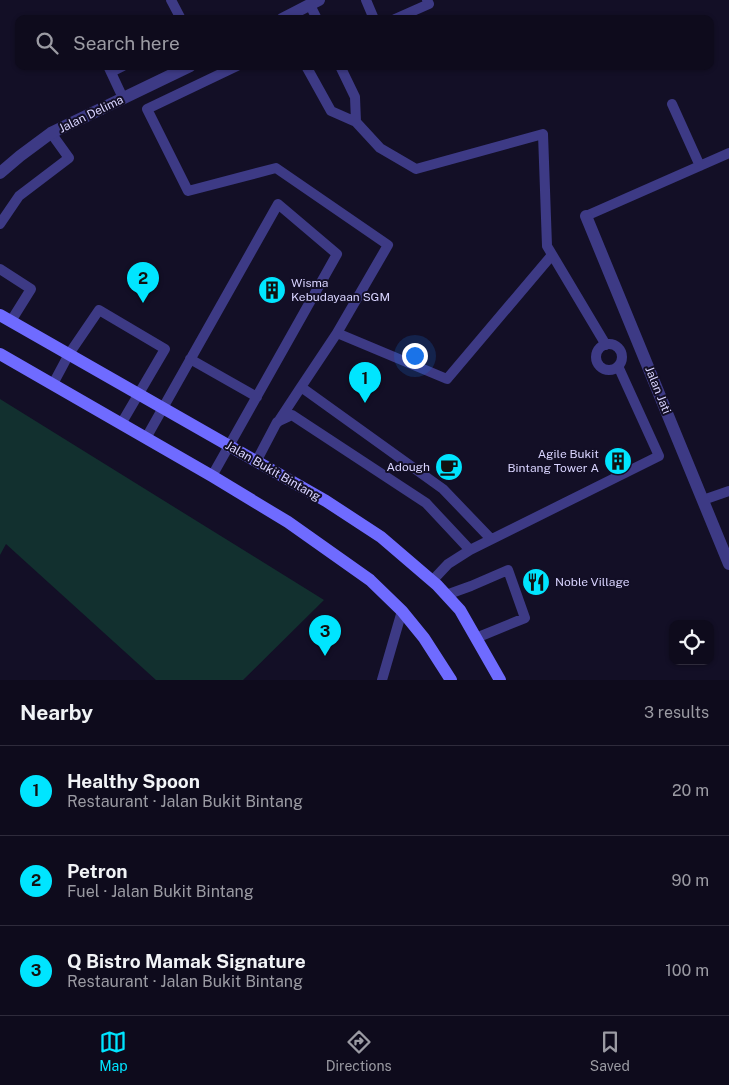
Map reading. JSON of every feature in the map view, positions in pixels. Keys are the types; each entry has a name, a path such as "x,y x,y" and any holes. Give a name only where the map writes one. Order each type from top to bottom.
{"main road":[{"name":"Jalan Bukit Bintang","path":"5,318 326,501 381,537 432,581 460,610 500,680"},
{"path":"0,354 212,476 296,527 370,580 402,611 424,638 451,680"}],"street":[{"path":"290,15 315,2"},
{"name":"Jalan Delima","path":"0,173 51,133 182,70"},
{"name":"Jalan Jati","path":"586,216 729,564"}],"lane":[{"path":"171,0 179,15"},
{"path":"366,0 372,15"},
{"path":"404,15 429,4 427,0"},
{"path":"315,2 317,15"},
{"path":"109,70 123,98"},
{"path":"229,70 147,109 188,191 276,168 388,245 337,333 278,422 256,462"},
{"path":"308,70 331,111 356,122 380,148 416,169 543,134 547,246 606,345"},
{"path":"342,70 355,97 356,122"},
{"path":"331,111 346,110 355,97"},
{"path":"672,104 700,166"},
{"path":"0,224 19,196 69,158 51,133"},
{"path":"586,216 729,153"},
{"path":"146,438 278,204 337,254 212,476"},
{"path":"337,333 447,379 552,255"},
{"path":"0,269 31,288 5,318"},
{"path":"53,384 69,354 99,310 165,349 121,424"},
{"path":"606,345 614,345 621,351 622,359 618,366 610,370 599,365 596,357 602,346 606,345"},
{"path":"190,359 256,397"},
{"path":"432,581 448,564 470,550 659,456 618,366"},
{"path":"301,387 443,489 491,539"},
{"path":"278,422 292,415 426,503 470,550"},
{"path":"703,500 729,491"},
{"path":"446,595 508,570 524,618 476,638"},
{"path":"382,680 402,611"}],"green space":[{"path":"0,399 324,600 243,680 156,680 6,544 0,555"}],"place":[{"name":"Wisma Kebudayaan SGM","path":"272,290"},
{"name":"Petron","path":"143,303"},
{"name":"Healthy Spoon","path":"365,403"},
{"name":"Agile Bukit Bintang Tower A","path":"618,461"},
{"name":"Adough","path":"449,467"},
{"name":"Noble Village","path":"536,582"},
{"name":"Q Bistro Mamak Signature","path":"325,656"}]}
